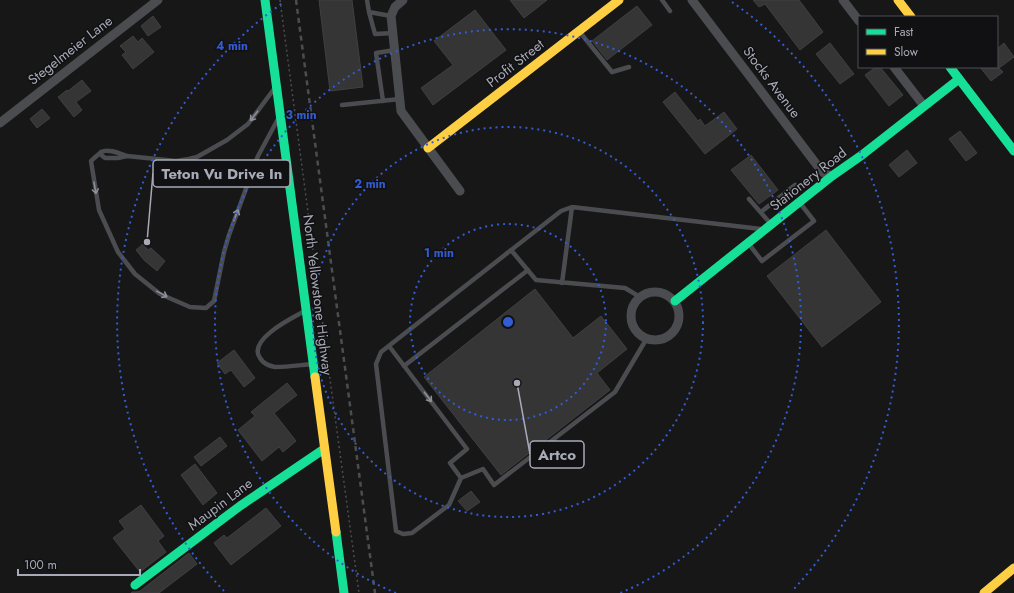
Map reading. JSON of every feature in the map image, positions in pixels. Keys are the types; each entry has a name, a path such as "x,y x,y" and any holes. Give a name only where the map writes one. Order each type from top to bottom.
{"street":[{"name":"Stegelmeier Lane","path":"0,122 158,0"},
{"name":"North Yellowstone Highway","path":"265,0 344,593"},
{"path":"403,0 395,7 391,16 394,33 401,111 460,192"},
{"name":"Profit Street","path":"428,148 619,0"},
{"name":"Stocks Avenue","path":"692,0 820,169 824,173 832,176"},
{"path":"843,0 858,20"},
{"path":"898,0 910,16"},
{"path":"895,68 924,106"},
{"path":"951,68 1014,151"},
{"name":"Stationery Road","path":"675,301 832,176 959,79"},
{"path":"655,292 669,296 675,301 680,317 674,332 659,340 651,340 643,337 637,332 631,318 632,310 640,297 647,293 655,292"},
{"name":"Maupin Lane","path":"135,585 241,506 324,449"},
{"path":"984,593 1014,568"}],"lane":[{"path":"367,0 368,12 376,34 394,33"},
{"path":"662,0 670,10"},
{"path":"368,12 391,16"},
{"path":"579,32 612,72 629,67"},
{"path":"382,101 376,53 395,50"},
{"path":"277,85 248,124 227,140 197,157 176,161 128,156 117,152 108,151 102,152 91,161 99,210 118,252 135,274 160,294 190,307 206,308 214,301 229,235 258,156 281,114"},
{"path":"342,105 400,99"},
{"path":"761,212 795,185"},
{"path":"750,199 761,212 768,227"},
{"path":"748,243 762,261 814,221 800,202"},
{"path":"647,338 615,392 494,485 483,469 461,478 449,505 412,533 403,534 396,531 376,364 381,352 562,211 572,207 768,227"},
{"path":"562,283 572,207"},
{"path":"511,250 536,280 626,288 640,297"},
{"path":"404,366 528,270"},
{"path":"306,310 273,329 258,345 257,355 263,363 274,367 313,364"},
{"path":"389,346 467,449 450,463 461,478"}],"path":[{"path":"280,0 359,593"}],"building":[{"path":"319,0 352,0 363,87 330,91"},
{"path":"510,0 547,0 524,18"},
{"path":"753,0 799,0 823,32 800,50 765,4 759,7"},
{"path":"637,6 652,25 607,60 592,41"},
{"path":"475,10 506,50 433,105 421,88 453,65 434,41"},
{"path":"153,16 161,27 148,36 141,26"},
{"path":"133,36 138,42 142,38 154,52 133,69 122,55 126,52 120,46"},
{"path":"830,43 854,74 840,84 816,54"},
{"path":"1004,43 1014,57 999,68 1003,72 991,81 981,68 998,68 998,48"},
{"path":"875,68 881,68 903,95 889,106 865,75"},
{"path":"82,80 91,91 76,102 82,110 74,117 58,97"},
{"path":"675,92 698,121 700,119 705,126 724,112 737,129 705,154 663,102"},
{"path":"42,109 50,118 37,128 30,119"},
{"path":"960,131 977,153 966,161 949,139"},
{"path":"907,150 917,163 899,177 889,165"},
{"path":"751,155 778,190 759,204 731,170"},
{"path":"826,230 881,302 822,347 767,276"},
{"path":"143,244 148,250 151,248 165,261 157,271 144,260 136,250"},
{"path":"535,289 573,338 601,316 627,349 597,373 610,390 501,475 424,377"},
{"path":"234,350 255,378 244,387 231,370 225,374 217,363"},
{"path":"287,383 297,395 274,413 296,441 283,452 279,447 262,461 238,430 255,416 251,412"},
{"path":"220,437 227,446 201,466 194,457"},
{"path":"195,464 217,493 203,505 181,475"},
{"path":"471,491 480,502 467,511 458,501"},
{"path":"141,505 164,536 158,541 166,552 140,572 113,538 125,529 119,521"},
{"path":"266,508 281,526 231,565 214,543 224,535 227,538"},
{"path":"189,553 197,564 159,593 131,593 140,591"}],"railway":[{"path":"296,0 375,593"}],"traffic: fast":[{"path":"265,0 315,377"},
{"path":"951,68 1014,151"},
{"path":"675,301 832,176 862,155 959,79"},
{"path":"135,585 240,506 324,449"},
{"path":"336,532 344,593"}],"traffic: slow":[{"path":"428,148 619,0"},
{"path":"898,0 910,16"},
{"path":"315,377 336,532"},
{"path":"984,593 1014,568"}],"place":[{"name":"Teton Vu Drive In","path":"147,242"},
{"name":"Artco","path":"517,383"}]}
